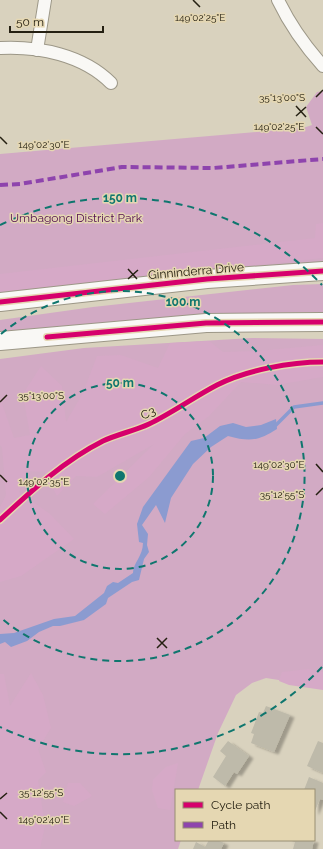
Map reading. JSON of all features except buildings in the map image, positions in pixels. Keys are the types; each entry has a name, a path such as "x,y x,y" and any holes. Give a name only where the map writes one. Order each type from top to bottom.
{"main road":[{"name":"Ginninderra Drive","path":"0,302 207,279 323,271"},
{"path":"0,341 206,323 323,322"}],"street":[{"path":"37,50 45,0"},
{"path":"278,0 293,29 306,47 323,66"},
{"path":"0,48 37,50 75,59 101,72 111,83"}],"green space":[{"name":"Umbagong District Park","path":"323,91 323,266 0,296 0,154 303,128 312,125 306,107 317,92"},
{"path":"323,284 323,312 212,314 0,336 0,320 93,307 293,285"},
{"path":"252,338 323,339 323,687 266,678 252,683 236,695 218,733 198,789 175,789 175,841 181,841 178,849 0,849 0,359 84,348"}],"shaded area":[{"path":"323,223 323,258 0,292 0,274 315,238 316,224"},
{"path":"209,341 223,352 257,351 323,345 323,377 277,385 241,382 209,416 185,434 149,477 105,514 93,504 154,444 97,477 76,476 57,496 45,472 26,471 19,492 50,514 74,539 21,576 0,582 0,507 6,495 2,447 0,445 0,398 14,438 30,435 23,394 41,366 62,386 66,422 83,393 97,356 121,355 158,368 170,343"},
{"path":"308,669 323,672 323,690 289,685 279,681 282,672"},
{"path":"31,673 43,695 51,728 38,749 46,772 38,780 45,826 40,849 0,849 0,674 4,674 10,706"},
{"path":"178,763 170,810 158,808 152,790 153,780 166,767"},
{"path":"68,783 80,783 92,796 74,806 63,802"}],"water":[{"path":"276,419 277,429 264,436 248,440 228,436 211,447 193,464 171,498 165,523 156,505 142,525 148,534 147,545 149,552 144,559 139,580 132,582 108,598 106,604 84,620 60,626 53,626 39,632 27,641 11,647 5,642 0,644 0,634 14,633 54,619 75,616 104,593 107,586 113,582 118,583 133,573 133,569 143,548 143,543 139,542 137,524 143,507 191,441 204,438 220,426 233,423 246,427 261,425"}],"waterway":[{"path":"274,427 294,407 323,403"}],"marked path":[{"path":"0,185 20,184 122,167 213,168 323,159"}],"cycle path":[{"path":"0,302 207,279 323,271"},
{"path":"47,337 206,323 323,322"},
{"name":"C3","path":"0,520 24,498 75,457 103,441 149,424 217,385 255,371 297,363 323,362"}]}
